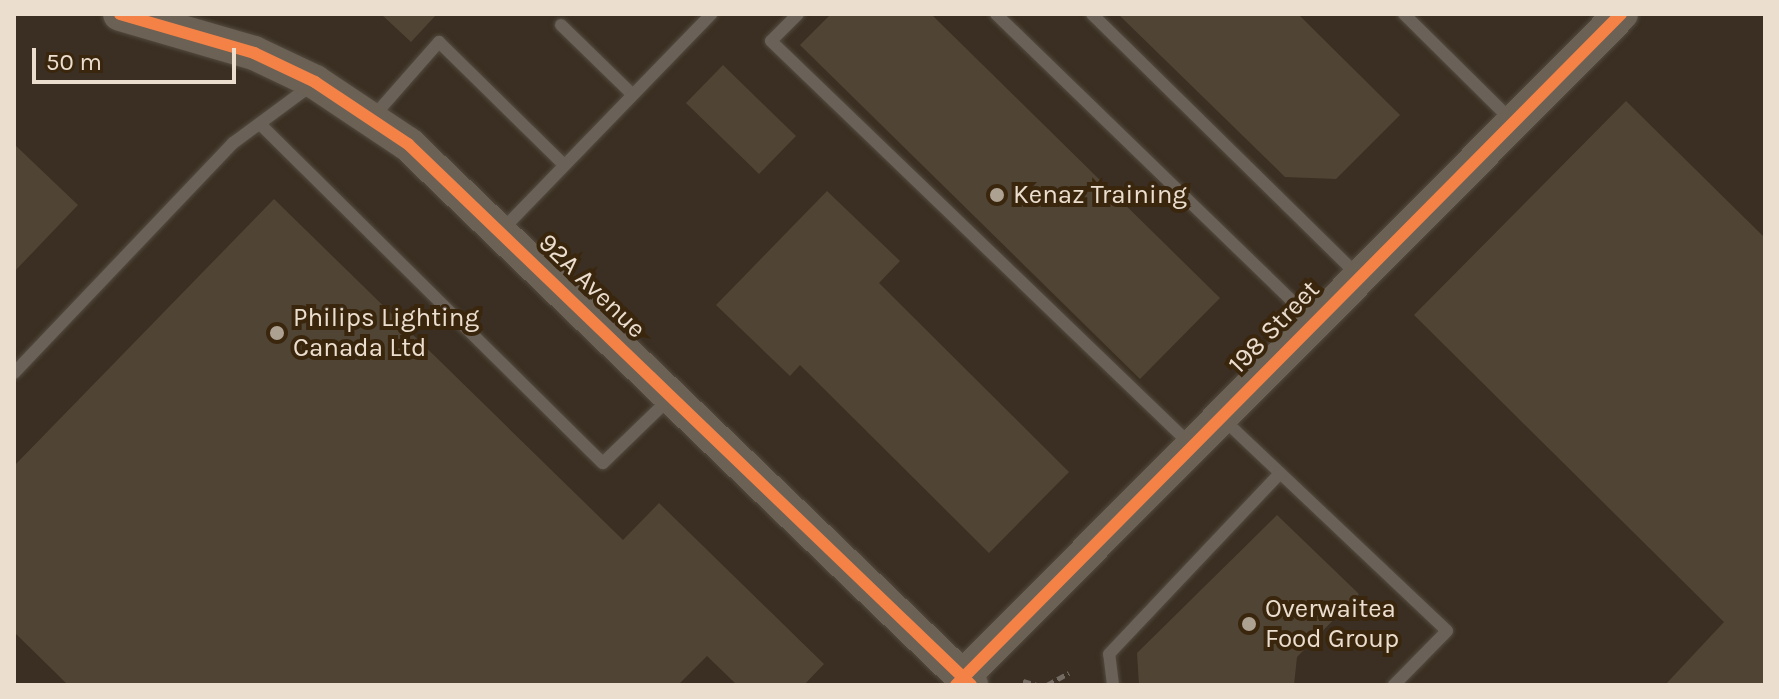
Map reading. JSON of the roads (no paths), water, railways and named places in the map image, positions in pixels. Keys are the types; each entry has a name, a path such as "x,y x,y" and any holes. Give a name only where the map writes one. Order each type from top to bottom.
{"street":[{"name":"92A Avenue","path":"120,14 161,19 254,53 315,82 373,118 502,230 967,681"},
{"name":"198 Street","path":"967,681 1190,444 1621,14"}],"lane":[{"path":"502,230 711,14"},
{"path":"798,14 771,41 1190,444"},
{"path":"996,14 1312,320"},
{"path":"1092,14 1357,274"},
{"path":"1404,14 1512,121"},
{"path":"561,25 632,94"},
{"path":"373,118 439,42 563,164"},
{"path":"14,373 233,143 315,82"},
{"path":"260,124 603,463 673,395"},
{"path":"1219,415 1447,631 1394,685"},
{"path":"1113,685 1109,654 1280,473"}],"place":[{"name":"Kenaz Training","path":"997,195"},
{"name":"Philips Lighting Canada Ltd","path":"277,333"},
{"name":"Overwaitea Food Group","path":"1249,624"}]}
